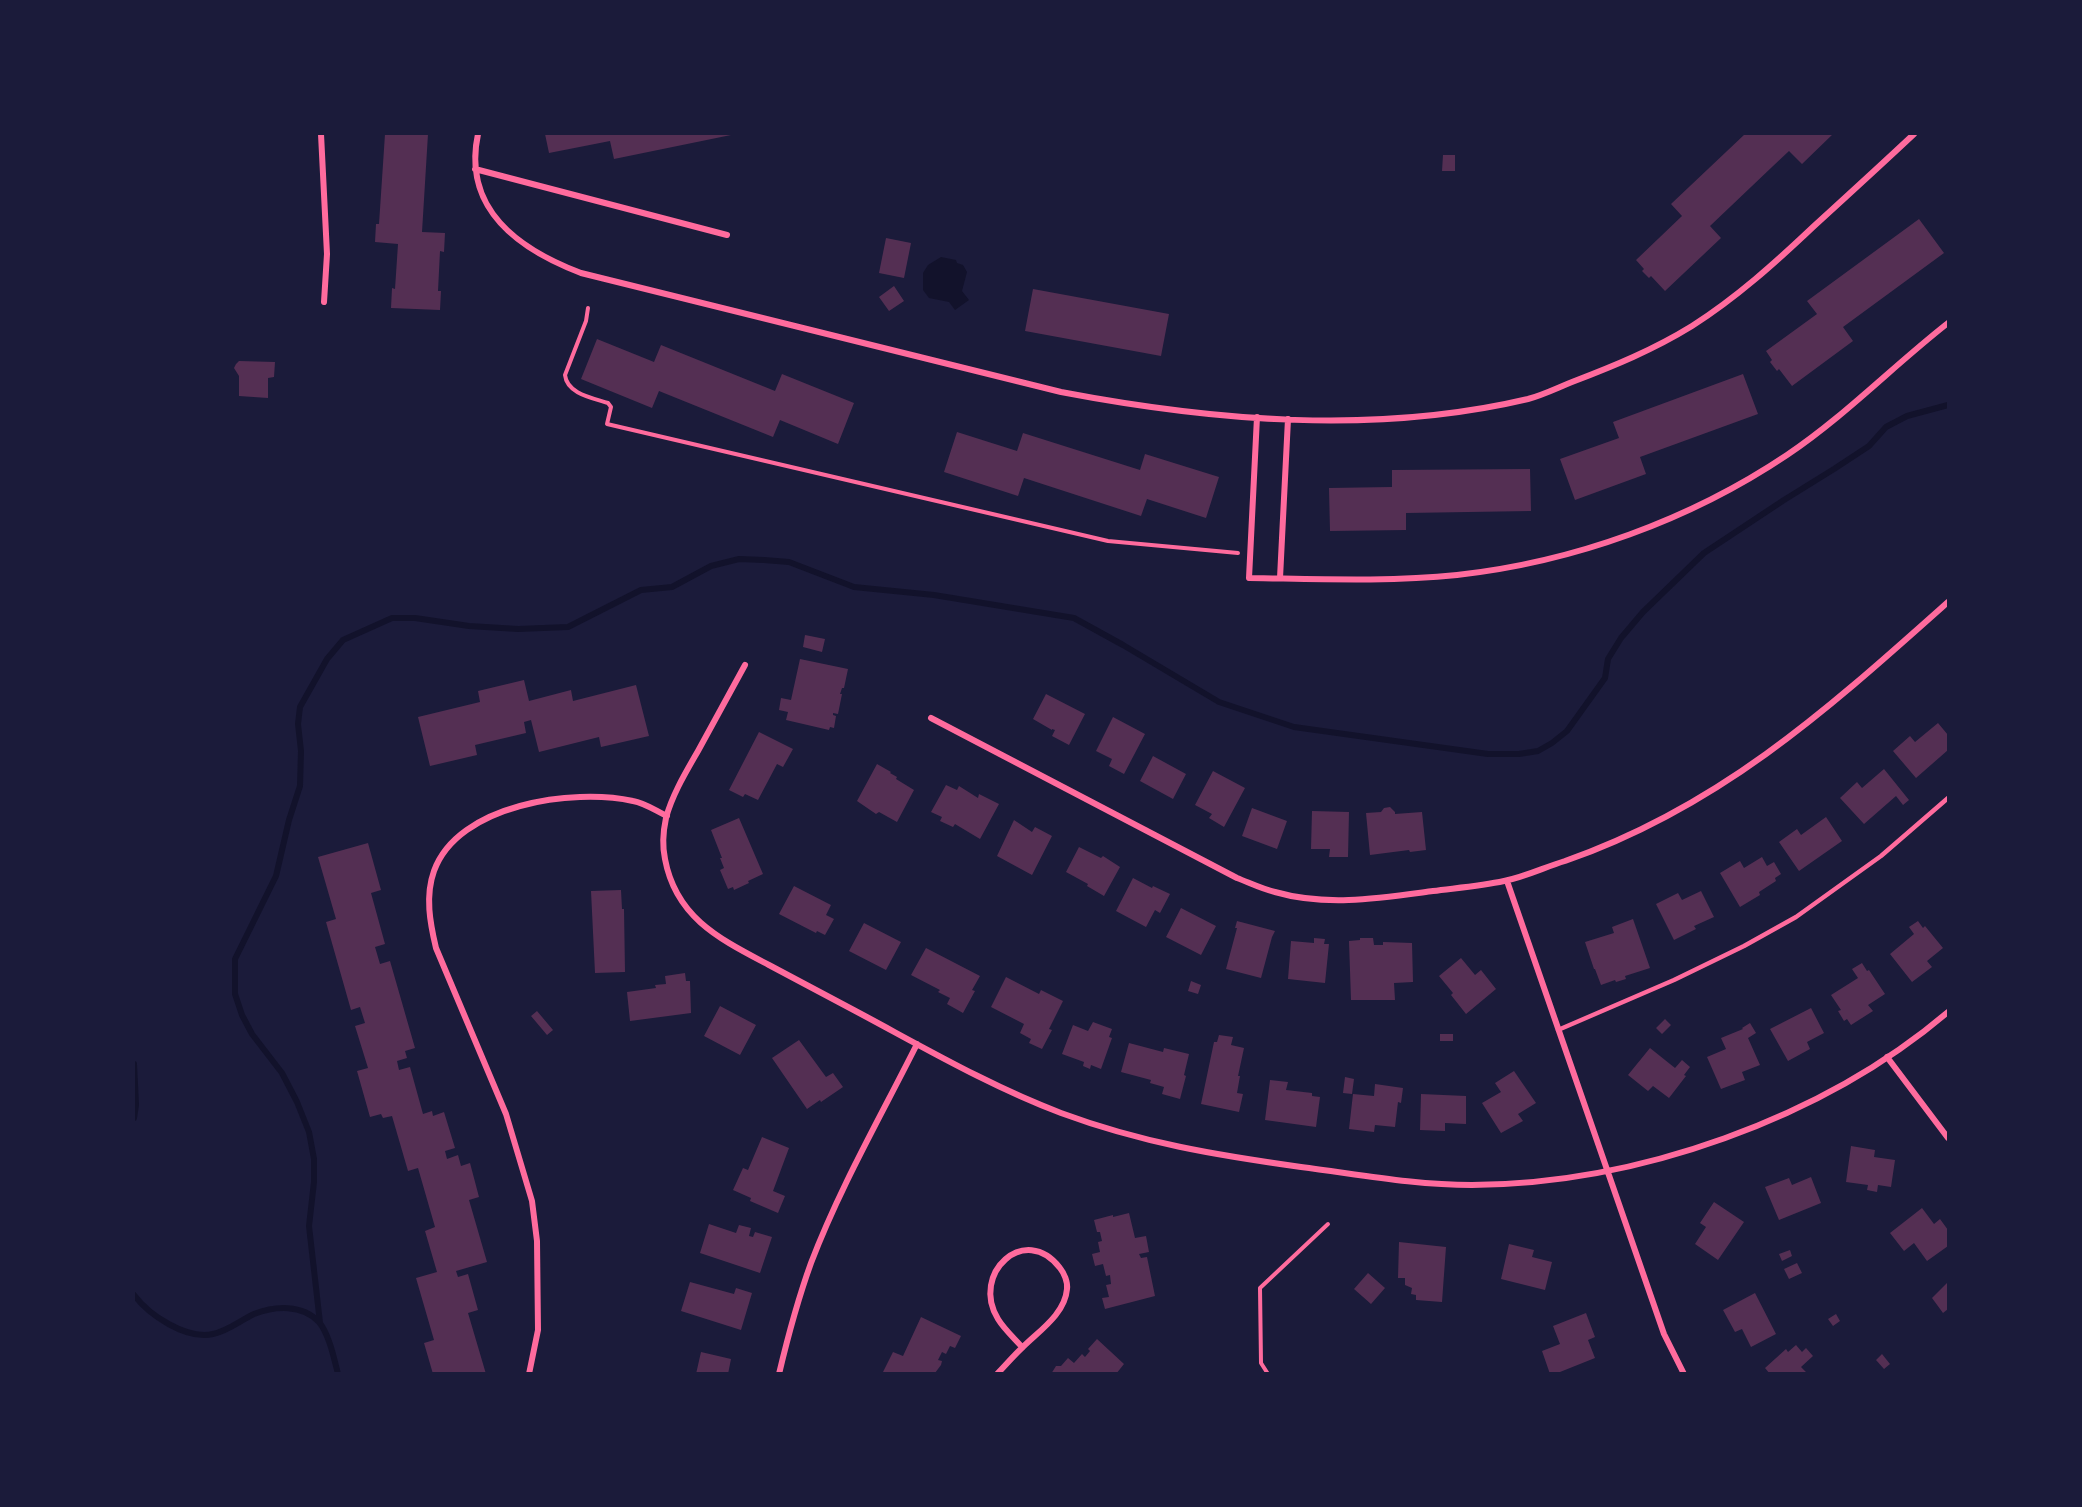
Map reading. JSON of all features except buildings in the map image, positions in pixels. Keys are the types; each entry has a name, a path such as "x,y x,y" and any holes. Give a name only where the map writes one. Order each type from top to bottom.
{"street":[{"path":"321,134 327,254 324,302"},
{"path":"478,134 475,170 480,192 489,210 506,230 540,255 568,268 592,276 1061,392 1125,404 1288,419 1399,419 1468,411 1531,398 1631,360 1691,326 1739,293 1914,134"},
{"path":"475,170 726,235"},
{"path":"1257,417 1249,578 1374,580 1458,575 1540,560 1607,542 1653,526 1751,478 1787,455 1852,406 1948,323"},
{"path":"1280,578 1288,419"},
{"path":"931,718 1237,878 1275,892 1306,898 1339,901 1387,897 1507,881 1595,850 1682,809 1730,780 1817,717 1948,602"},
{"path":"745,665 681,781 667,816 662,840 665,861 672,884 686,908 707,930 739,949 992,1083 1058,1112 1115,1131 1167,1145 1223,1156 1415,1183 1526,1183 1569,1178 1606,1171 1705,1145 1784,1115 1849,1082 1948,1012"},
{"path":"530,1374 538,1330 537,1241 532,1201 506,1114 436,948 429,920 429,895 434,871 445,850 465,830 489,818 531,803 571,796 613,797 636,801 667,816"},
{"path":"1507,881 1664,1334 1684,1374"},
{"path":"779,1374 788,1336 811,1264 829,1220 917,1044"},
{"path":"1887,1057 1948,1138"},
{"path":"997,1374 1050,1322 1061,1306 1068,1289 1064,1273 1054,1260 1041,1253 1025,1249 1011,1253 999,1265 992,1280 990,1292 998,1319 1022,1347"}],"lane":[{"path":"1558,1030 1674,980 1744,946 1796,917 1881,856 1948,798"}],"path":[{"path":"588,308 586,321 565,375 566,382 570,388 608,403 610,407 607,424 1108,541 1250,554"},
{"path":"1268,1374 1261,1363 1260,1288 1328,1224"}],"shaded area":[{"path":"941,257 956,260 967,272 962,291 969,300 955,310 949,302 929,298 923,290 923,273 928,265"}],"waterway":[{"path":"320,1323 309,1226 314,1182 314,1159 309,1132 282,1073 252,1034 242,1015 235,994 235,959 276,876 289,820 300,786 301,751 298,724 300,707 327,659 343,640 392,618 415,618 469,626 518,629 568,627 641,590 672,587 711,566 739,559 789,562 854,587 934,595 1074,618 1219,702 1294,727 1488,754 1519,754 1538,751 1567,731 1605,678 1608,659 1621,638 1643,612 1704,553 1869,446 1886,427 1907,416 1948,405"},
{"path":"134,1064 136,1105 134,1118"},
{"path":"134,1295 158,1318 180,1330 202,1335 219,1333 254,1314 271,1309 288,1308 305,1312 323,1327 331,1346 338,1374"}]}
